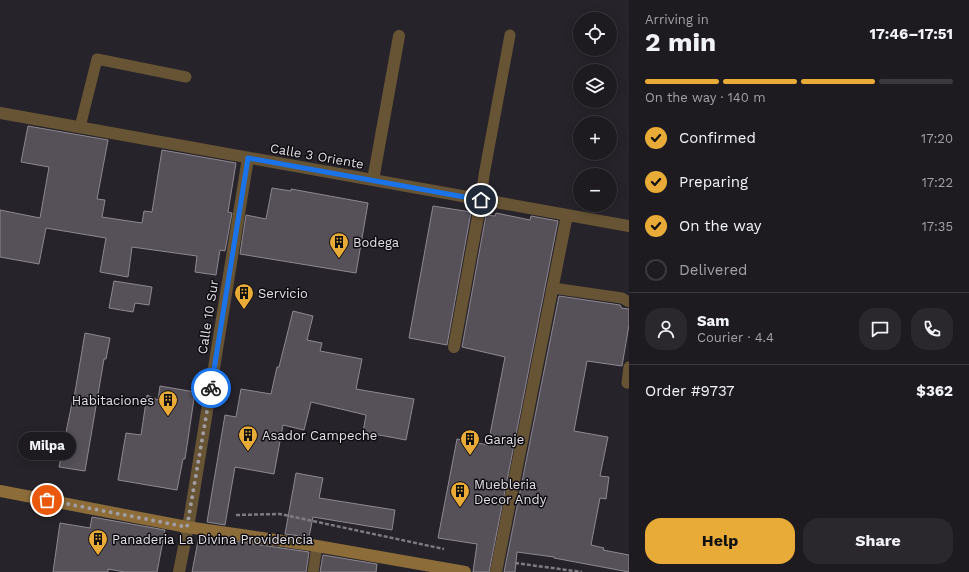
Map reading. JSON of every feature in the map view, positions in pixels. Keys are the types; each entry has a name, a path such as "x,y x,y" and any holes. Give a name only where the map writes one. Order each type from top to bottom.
{"main road":[{"path":"0,491 187,527 317,546 465,572"}],"street":[{"path":"373,180 399,36"},
{"name":"Calle 3 Oriente","path":"0,113 629,226"},
{"name":"Calle 10 Sur","path":"179,572 248,158"},
{"path":"454,348 481,200"},
{"path":"496,572 568,215"}],"lane":[{"path":"481,200 484,175 510,35"},
{"path":"80,128 97,59 186,77"},
{"path":"553,288 622,298 629,302"},
{"path":"627,383 629,367"},
{"path":"312,572 317,546"}],"building":[{"path":"28,126 108,140 97,199 105,200 102,217 142,223 144,211 152,212 162,150 236,163 228,212 232,213 225,251 220,250 216,275 195,272 197,256 132,247 128,277 100,272 106,238 46,228 39,264 0,257 0,210 40,218 49,167 21,162"},
{"path":"272,188 291,191 291,189 368,203 356,273 240,254 246,215 266,219"},
{"path":"433,206 471,212 447,345 409,338"},
{"path":"496,213 530,220 531,216 558,221 489,572 473,572 477,544 438,538 457,439 488,445 505,357 462,347 486,215 495,216"},
{"path":"114,281 152,287 149,305 135,303 133,312 109,308"},
{"path":"559,296 620,305 621,308 629,309 629,325 622,366 587,361 574,431 608,437 600,476 609,477 606,499 600,498 591,545 604,548 603,550 629,555 629,572 554,557 517,552 515,572 504,572"},
{"path":"293,311 313,316 307,340 322,343 320,351 362,359 356,389 414,399 406,440 363,432 366,415 311,402 304,430 283,425 274,474 235,467 225,525 207,522 225,415 236,417 241,389 271,394"},
{"path":"85,333 110,338 106,359 104,359 85,471 59,467 74,398"},
{"path":"160,386 195,392 185,459 183,459 177,490 118,480 126,433 141,435 147,395 158,400"},
{"path":"296,473 323,478 319,498 395,510 392,530 313,517 309,537 285,534"},
{"path":"92,517 165,530 157,572 125,572 108,569 108,572 53,572 60,523 90,528"},
{"path":"199,536 309,552 306,572 192,572"},
{"path":"323,555 377,564 376,572 320,572"}],"way so far":[{"path":"47,500 187,527 211,388"}],"place":[{"name":"Bodega","path":"339,259"},
{"name":"Servicio","path":"244,310"},
{"name":"Habitaciones","path":"168,417"},
{"name":"Asador Campeche","path":"248,452"},
{"name":"Garaje","path":"470,456"},
{"name":"Milpa","path":"47,500"},
{"name":"Muebleria Decor Andy","path":"460,508"},
{"name":"Panaderia La Divina Providencia","path":"98,556"}],"route":[{"path":"211,388 248,158 481,200"}]}
